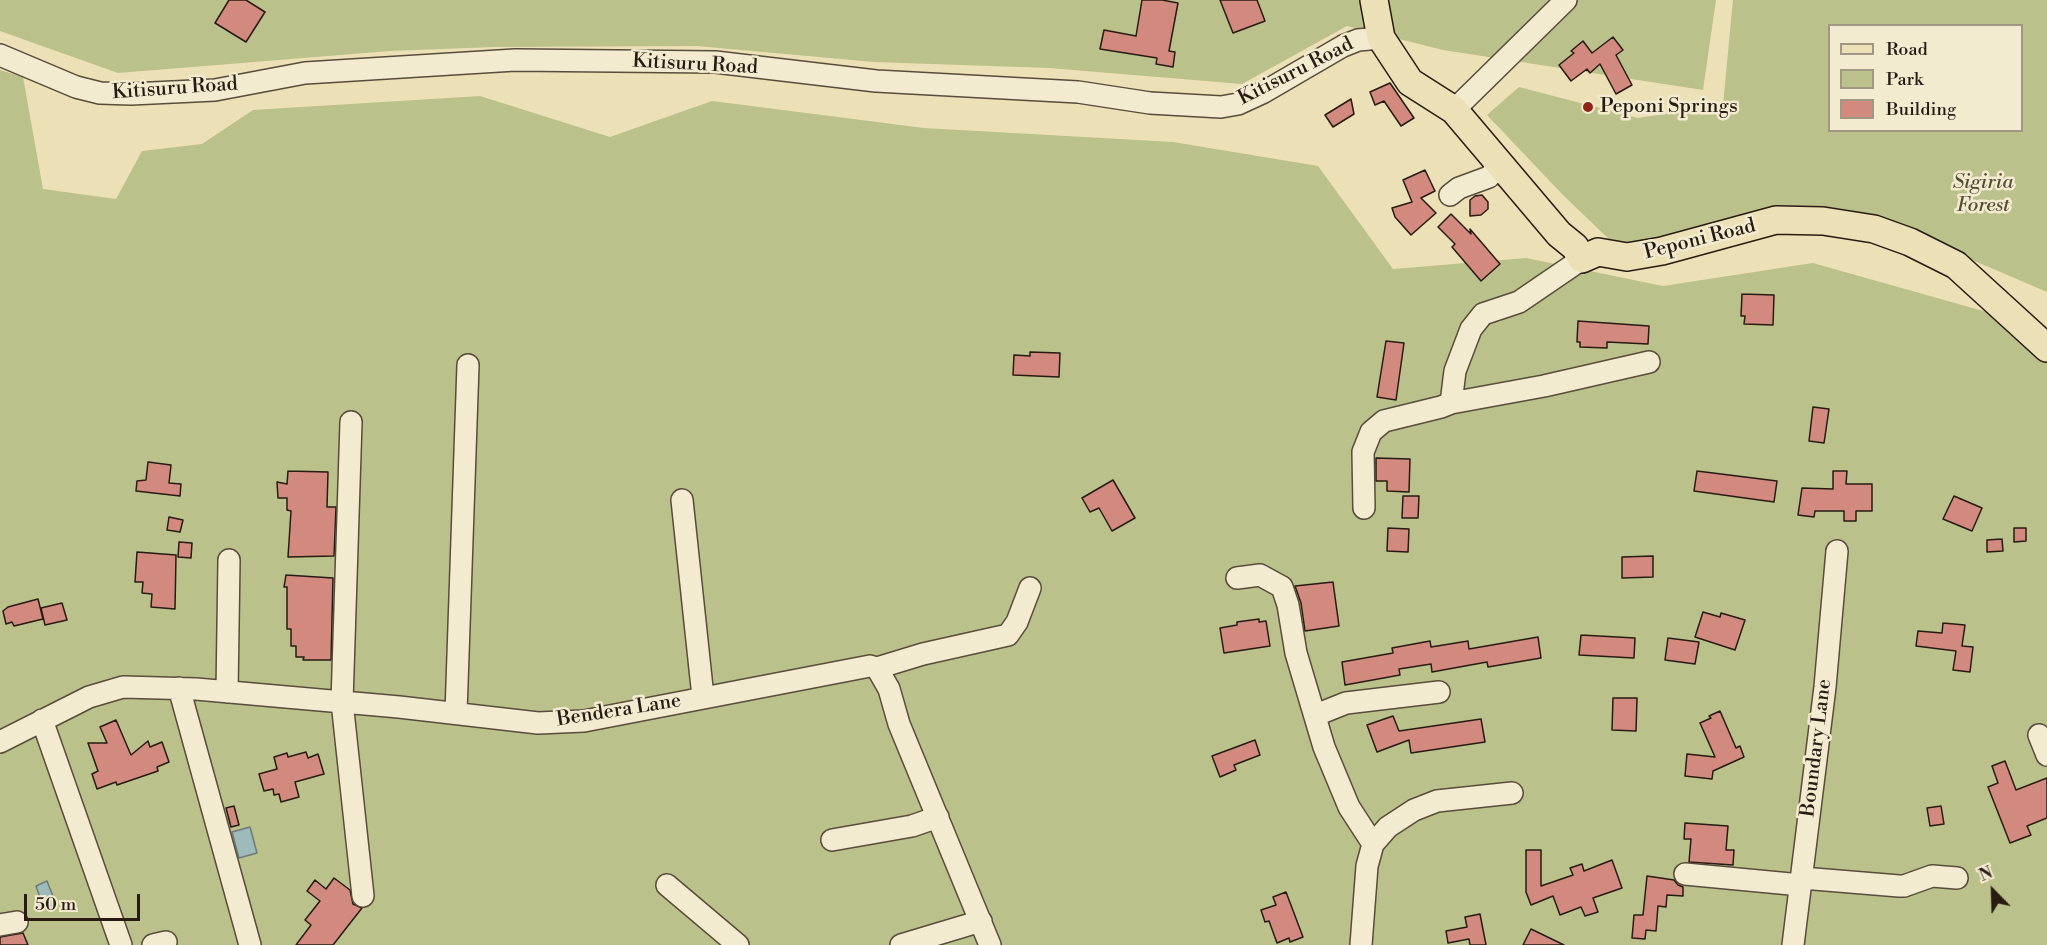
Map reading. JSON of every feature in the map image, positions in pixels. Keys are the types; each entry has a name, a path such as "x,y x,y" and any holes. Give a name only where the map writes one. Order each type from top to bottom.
{"main road":[{"path":"1374,0 1381,38 1410,82 1454,110 1559,234 1575,247 1582,259"},
{"name":"Peponi Road","path":"1582,259 1598,252 1627,257 1662,251 1776,220 1823,221 1874,229 1910,242 1956,265 2047,348"}],"street":[{"path":"1454,110 1566,0"},
{"name":"Kitisuru Road","path":"0,55 76,87 100,93 131,94 215,90 305,73 515,60 680,61 715,62 876,81 1078,92 1150,103 1221,107 1238,104 1264,92 1343,46 1358,40 1381,38"},
{"path":"1450,195 1459,188 1489,177 1500,165"},
{"path":"1451,403 1455,371 1471,329 1483,314 1519,302 1582,259"},
{"path":"1364,508 1363,452 1371,432 1384,421 1451,403 1534,388 1649,362"},
{"path":"456,713 468,365"},
{"path":"351,422 342,702 363,896"},
{"path":"682,500 703,697"},
{"name":"Boundary Lane","path":"1793,945 1825,687 1837,551"},
{"path":"227,692 229,560"},
{"path":"1238,578 1260,575 1282,587 1288,604 1296,653 1324,747 1349,807 1373,844"},
{"name":"Bendera Lane","path":"0,742 89,697 123,687 227,692 456,713 538,723 584,721 865,665 877,668 923,654 1008,635 1017,622 1030,588"},
{"path":"877,668 889,689 899,724 990,945"},
{"path":"179,688 249,945"},
{"path":"1316,715 1346,703 1439,692"},
{"path":"42,720 121,945"},
{"path":"2039,735 2047,755"},
{"path":"1361,945 1367,866 1373,844 1388,827 1414,810 1437,801 1512,793"},
{"path":"832,840 912,826 938,818"},
{"path":"1685,874 1899,886 1932,876 1957,878"},
{"path":"667,885 738,945"},
{"path":"901,945 981,921"}],"green space":[{"path":"0,0 1716,0 1703,90 1443,50 1347,26 1242,84 1049,68 874,62 697,46 493,47 390,51 118,73 0,31"},
{"name":"Sigiria Forest","path":"1733,0 2047,0 2047,292 1872,217 1658,246 1615,245 1563,195 1487,115 1519,87 1638,118 1723,105"},
{"path":"0,70 23,77 43,189 116,199 142,151 202,144 253,110 480,96 610,137 712,101 924,128 1173,142 1318,166 1393,269 1526,258 1663,286 1813,263 2047,329 2047,945 0,945"}],"water":[{"path":"250,827 257,853 239,858 232,832"},
{"path":"47,881 56,904 44,909 36,886"}],"building":[{"path":"229,0 246,0 265,12 246,42 215,23"},
{"path":"1142,0 1178,3 1169,51 1175,52 1173,67 1156,64 1157,58 1100,49 1104,30 1136,36"},
{"path":"1220,0 1257,0 1265,21 1233,33"},
{"path":"1613,37 1623,50 1616,55 1632,85 1616,94 1600,64 1590,73 1587,69 1571,81 1559,65 1574,53 1571,51 1583,41 1592,53"},
{"path":"1390,83 1414,118 1401,126 1384,101 1375,105 1370,92"},
{"path":"1351,99 1354,114 1333,127 1325,115"},
{"path":"1425,170 1435,191 1421,198 1436,213 1411,235 1395,217 1392,208 1412,202 1403,180"},
{"path":"1482,195 1488,202 1488,209 1481,215 1470,216 1470,200"},
{"path":"1451,214 1471,234 1470,229 1500,264 1481,281 1452,247 1455,244 1438,227"},
{"path":"1742,294 1774,295 1773,325 1744,324 1745,316 1741,316"},
{"path":"1578,321 1649,326 1648,344 1607,342 1607,348 1580,347 1580,342 1577,342"},
{"path":"1386,341 1404,343 1396,400 1377,397"},
{"path":"1030,352 1060,353 1059,377 1013,375 1014,355 1030,356"},
{"path":"1813,407 1829,409 1824,443 1809,441"},
{"path":"1376,458 1410,459 1409,492 1387,491 1387,481 1376,481"},
{"path":"148,462 171,465 169,483 181,484 180,496 136,491 137,481 146,480"},
{"path":"288,471 328,472 327,507 336,507 334,556 288,557 291,511 287,510 287,498 278,498 277,482 287,484"},
{"path":"1697,471 1777,481 1774,502 1694,491"},
{"path":"1833,471 1847,471 1846,484 1872,484 1872,511 1856,511 1856,521 1844,521 1844,511 1815,511 1814,517 1798,515 1802,488 1833,489"},
{"path":"1113,480 1135,518 1112,531 1099,508 1090,512 1082,498"},
{"path":"1403,496 1419,496 1418,518 1402,518"},
{"path":"1954,496 1982,508 1972,531 1943,519"},
{"path":"169,517 183,520 180,532 167,530"},
{"path":"1388,528 1409,529 1408,552 1387,551"},
{"path":"2014,528 2026,528 2026,541 2014,542"},
{"path":"2002,539 2003,551 1987,552 1987,540"},
{"path":"179,542 192,543 191,558 178,557"},
{"path":"137,552 176,555 175,609 151,607 152,594 142,593 143,582 135,582"},
{"path":"1653,556 1653,577 1622,578 1622,557"},
{"path":"286,575 333,578 331,660 303,660 304,657 296,657 296,646 291,646 291,629 287,629 287,587 284,587"},
{"path":"1333,582 1339,626 1305,631 1301,603 1295,586"},
{"path":"38,599 43,619 14,626 12,622 6,624 3,611 8,607"},
{"path":"62,603 67,620 45,625 41,608"},
{"path":"1703,612 1720,617 1721,613 1745,620 1735,650 1695,637"},
{"path":"1259,619 1259,622 1266,621 1270,646 1224,653 1220,628 1237,625 1237,622"},
{"path":"1943,623 1965,625 1962,646 1973,647 1970,672 1953,670 1956,651 1916,646 1918,631 1942,633"},
{"path":"1581,635 1635,638 1634,658 1579,655"},
{"path":"1538,637 1541,658 1488,667 1487,662 1432,672 1431,664 1399,669 1400,675 1345,685 1342,662 1393,653 1392,648 1430,641 1431,647 1468,641 1469,649"},
{"path":"1668,638 1699,642 1695,664 1665,660"},
{"path":"1613,698 1637,698 1636,731 1612,730"},
{"path":"1720,711 1736,748 1740,746 1744,757 1713,771 1712,779 1685,776 1687,754 1715,757 1700,723"},
{"path":"1393,716 1399,731 1481,719 1485,742 1411,753 1409,740 1377,752 1367,725"},
{"path":"116,720 131,755 148,741 150,747 162,742 169,762 157,767 158,771 117,785 116,782 97,789 92,774 98,771 88,743 107,743 100,727"},
{"path":"1255,740 1260,755 1234,765 1236,770 1220,777 1212,756"},
{"path":"306,752 308,758 318,754 324,774 295,782 299,797 281,802 279,794 274,795 273,789 264,791 259,774 277,769 274,757 287,753 288,757"},
{"path":"2005,761 2016,790 2047,778 2047,818 2027,826 2031,835 2010,843 1988,787 1998,783 1992,766"},
{"path":"234,806 239,825 231,827 226,808"},
{"path":"1941,806 1944,824 1930,826 1927,808"},
{"path":"1685,823 1728,826 1726,850 1734,850 1733,865 1689,862 1691,839 1684,839"},
{"path":"1526,850 1541,850 1541,886 1573,875 1570,868 1582,864 1584,871 1612,860 1622,888 1593,898 1598,912 1585,916 1581,907 1560,915 1553,896 1531,905 1526,892"},
{"path":"1647,876 1674,880 1683,887 1683,896 1667,895 1666,907 1658,906 1656,931 1646,930 1645,939 1632,938 1634,915 1643,915"},
{"path":"334,878 350,890 353,904 362,908 333,945 296,945 311,925 305,920 320,901 307,891 315,880 326,889"},
{"path":"1286,892 1303,937 1290,942 1289,938 1277,943 1269,921 1265,922 1261,910 1276,905 1273,897"},
{"path":"1480,914 1486,945 1470,945 1469,939 1448,943 1446,931 1467,927 1465,917"},
{"path":"1531,929 1564,945 1523,945"},
{"path":"23,933 28,945 0,945 0,937"}],"place":[{"name":"Peponi Springs","path":"1588,107"}]}
